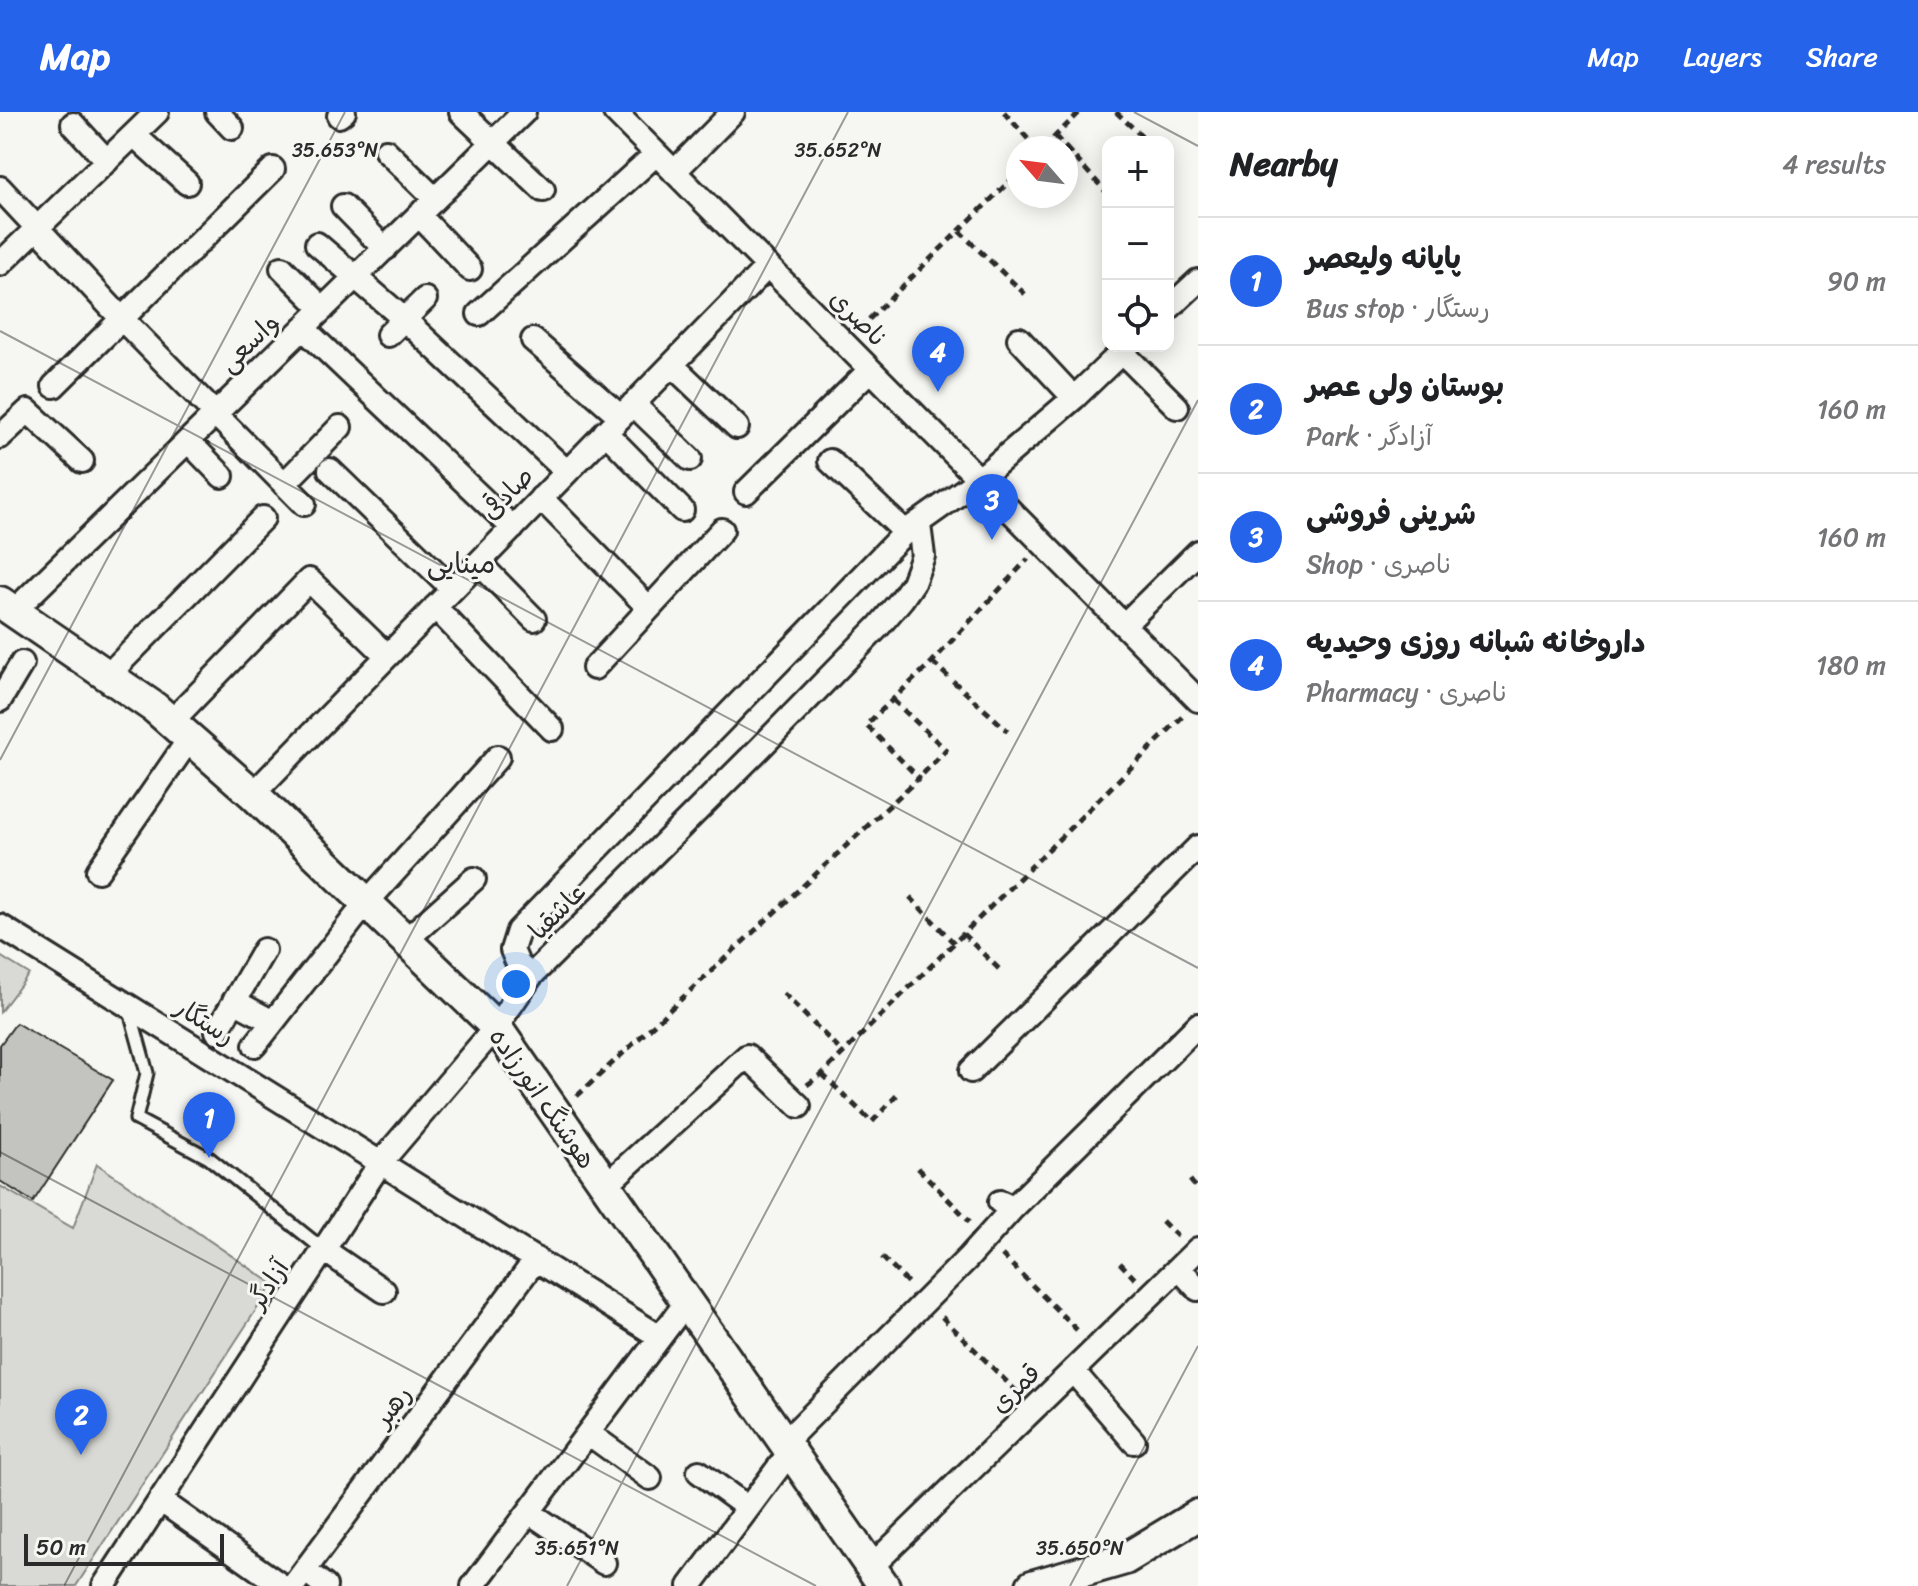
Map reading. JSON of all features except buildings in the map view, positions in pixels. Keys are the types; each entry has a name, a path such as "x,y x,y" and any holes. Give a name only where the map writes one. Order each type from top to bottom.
{"main road":[{"name":"هوشنگ انورزاده","path":"7,607 180,730 253,794 496,1027 878,1576"},
{"path":"1032,1586 1125,1559 1198,1515"}],"street":[{"path":"0,264 157,112"},
{"path":"461,112 543,190"},
{"name":"واسعی","path":"7,607 188,441 524,112"},
{"name":"ناصری","path":"615,112 977,481 1124,625 1192,706"},
{"path":"674,172 733,112"},
{"path":"73,124 107,161"},
{"path":"134,135 187,183"},
{"path":"386,151 435,199"},
{"path":"479,314 656,154"},
{"path":"54,386 273,169"},
{"path":"0,188 121,318 304,504"},
{"path":"343,206 385,249"},
{"path":"419,215 470,269"},
{"path":"317,244 356,277 396,327 567,472"},
{"name":"صادقی","path":"253,794 768,266"},
{"path":"282,268 323,309"},
{"path":"1174,303 1198,281"},
{"path":"396,327 425,299"},
{"path":"303,328 513,528"},
{"path":"1019,339 1074,398"},
{"path":"533,340 620,418 690,459"},
{"name":"عاشقیا","path":"912,528 923,556 913,583 879,626 531,976 518,964 512,950 518,931 912,528 977,481 1074,398 1122,352"},
{"path":"1128,352 1177,407"},
{"path":"672,365 737,427"},
{"path":"746,492 870,370"},
{"path":"0,437 28,411 82,461"},
{"path":"620,418 682,510"},
{"path":"284,484 340,427"},
{"path":"188,441 222,476"},
{"path":"830,461 912,528"},
{"path":"330,470 453,589"},
{"path":"541,498 648,607"},
{"path":"107,676 263,518"},
{"path":"594,668 722,530"},
{"path":"1124,625 1198,552"},
{"path":"479,563 534,619"},
{"path":"98,871 180,730 309,580 387,656"},
{"path":"435,607 552,729"},
{"path":"0,700 22,663"},
{"path":"255,1045 366,903 498,757"},
{"path":"971,1071 1198,847"},
{"path":"406,940 474,879"},
{"name":"رستگار","path":"0,926 660,1337"},
{"path":"217,1031 264,950"},
{"name":"آزادگر","path":"104,1586 381,1162 496,1027 531,976"},
{"path":"234,1001 273,1022"},
{"path":"690,1586 748,1508 788,1447 985,1239 1006,1205 1198,1025"},
{"path":"605,1186 747,1056 795,1102"},
{"name":"قمری","path":"878,1576 1034,1409 1198,1249"},
{"path":"324,1250 384,1291"},
{"name":"رهبر","path":"299,1578 536,1259"},
{"path":"1179,1268 1198,1289"},
{"path":"480,1584 529,1512 688,1300"},
{"path":"1073,1371 1134,1442"},
{"path":"588,1433 650,1478"},
{"path":"699,1472 748,1508"},
{"path":"160,1500 282,1586"},
{"path":"529,1512 604,1563"},
{"path":"299,1578 325,1586"}],"lane":[{"path":"129,1006 147,1073 136,1119 209,1158 324,1250"}],"path":[{"path":"1004,112 1025,136"},
{"path":"1055,136 1080,112"},
{"path":"1116,112 1142,136"},
{"path":"1078,161 1102,187"},
{"path":"844,343 1006,185"},
{"path":"959,231 1025,294"},
{"path":"919,778 866,725 932,662 1043,543"},
{"path":"932,662 1008,731"},
{"path":"557,1115 946,750 893,700"},
{"path":"795,1102 1192,706"},
{"path":"910,897 954,943"},
{"path":"963,934 1000,970"},
{"path":"783,993 843,1053"},
{"path":"822,1074 872,1122 897,1095"},
{"path":"918,1168 1095,1349"},
{"path":"1190,1180 1198,1190"},
{"path":"882,1257 1034,1409"}],"shaded area":[{"path":"0,956 29,974 0,1012"},
{"path":"97,1164 273,1284 76,1586 0,1586 0,1186 73,1228"}],"place":[{"name":"داروخانه شبانه روزی وحیدیه","path":"938,392"},
{"name":"شرینی فروشی","path":"992,540"},
{"name":"پایانه ولیعصر","path":"209,1158"},
{"name":"بوستان ولی عصر","path":"81,1455"}],"district":[{"name":"مینایی","path":"461,563"}]}
